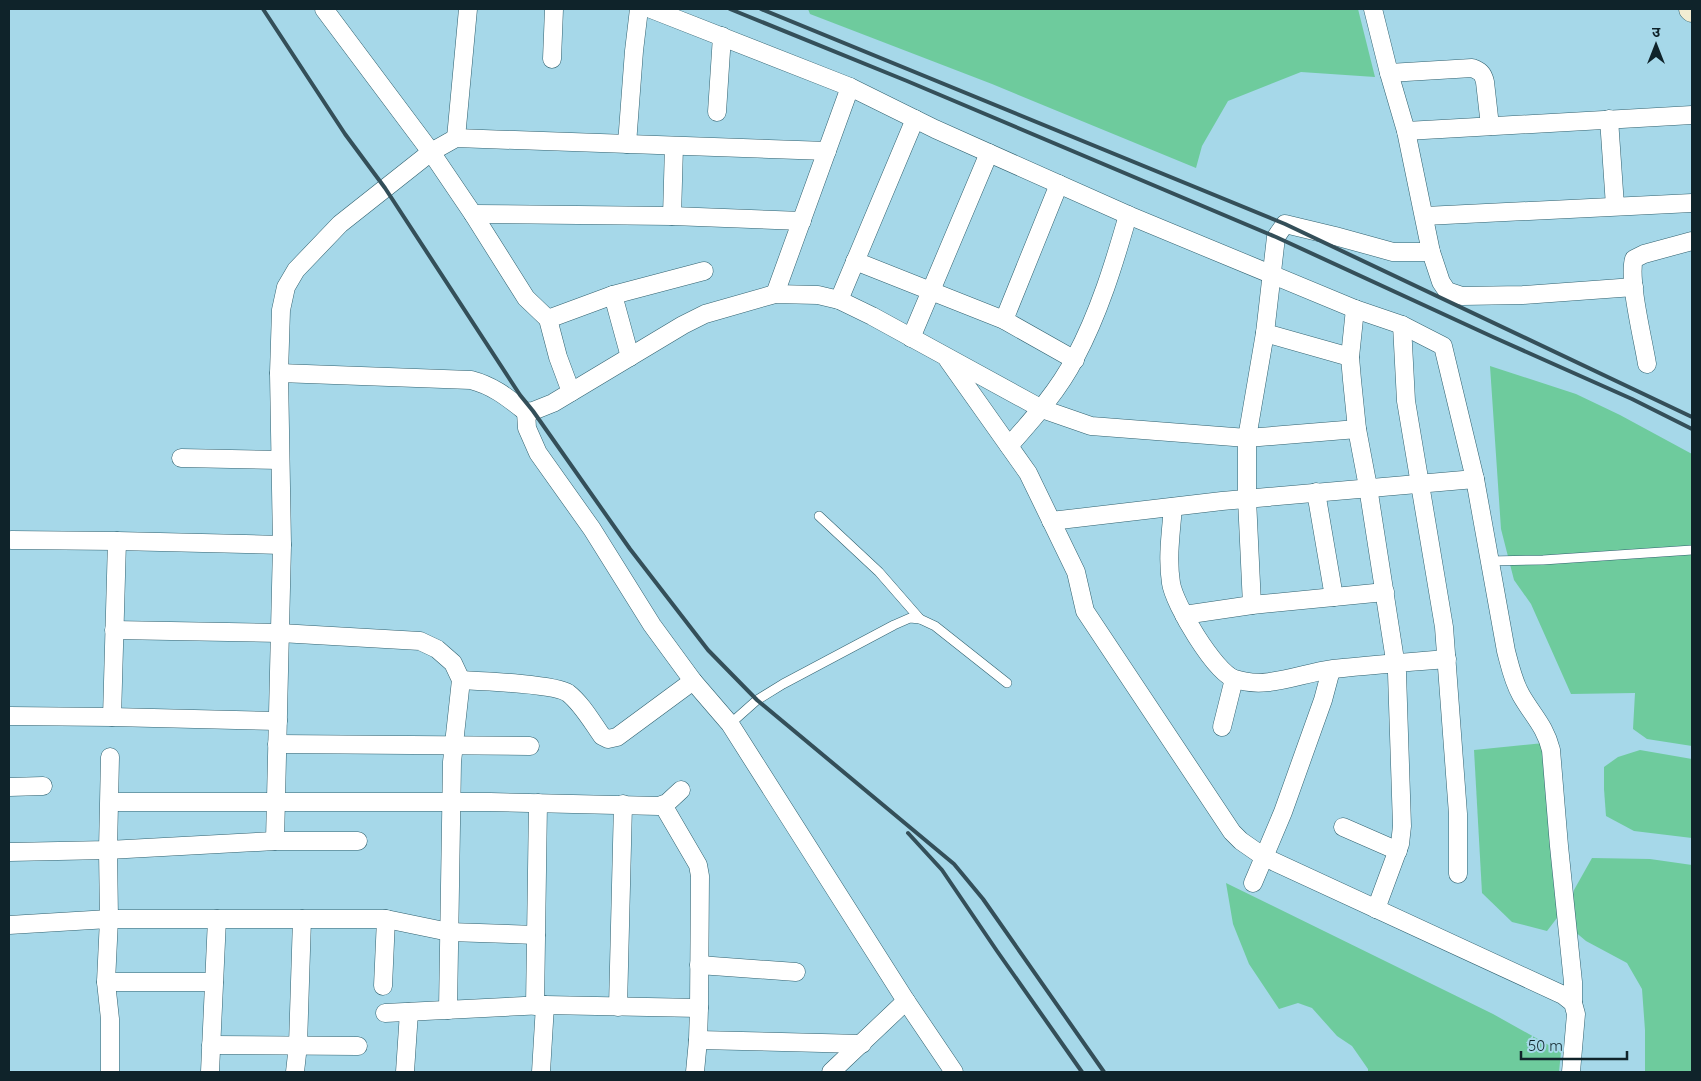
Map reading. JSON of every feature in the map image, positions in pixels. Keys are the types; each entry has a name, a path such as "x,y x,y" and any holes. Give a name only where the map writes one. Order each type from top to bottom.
{"street":[{"path":"324,9 431,152 526,298 548,319 558,357 571,392"},
{"path":"456,138 468,9"},
{"path":"552,59 554,9"},
{"path":"628,144 634,51 639,9"},
{"path":"651,9 850,87 915,119 1128,215 1355,309 1402,325 1443,346 1475,478 1504,642 1513,678 1522,696 1548,736 1551,750 1573,982 1573,1002 1576,1014 1571,1072"},
{"path":"1373,9 1406,131 1431,252 1441,282 1447,290 1462,296 1523,295 1634,287"},
{"path":"717,112 722,36"},
{"path":"1389,73 1472,68 1480,71 1484,75 1490,126"},
{"path":"775,294 850,87"},
{"path":"1406,131 1692,115"},
{"path":"838,300 915,119"},
{"path":"1609,119 1616,206"},
{"path":"275,841 282,546 279,373 281,310 286,287 296,270 340,224 431,152 456,138 827,151"},
{"path":"672,216 674,146"},
{"path":"911,338 989,153"},
{"path":"1004,320 1059,184"},
{"path":"1425,216 1692,202"},
{"path":"473,214 672,216 802,221"},
{"path":"1009,446 1042,409 1075,360 1111,270 1128,215"},
{"path":"1252,605 1247,498 1247,438 1265,334 1276,238 1285,224 1393,252 1431,252"},
{"path":"1647,364 1634,287 1632,266 1634,259 1644,254 1692,241"},
{"path":"855,261 1004,320 1075,360"},
{"path":"548,319 613,295 704,271"},
{"path":"279,373 471,380 494,388 526,412 534,411 553,403 705,314 775,294 818,295 838,300 1042,409 1091,426 1247,438 1357,430"},
{"path":"613,295 630,357"},
{"path":"1355,309 1350,357 1357,430 1396,664 1402,826 1398,851 1376,909"},
{"path":"1402,325 1406,401 1444,627 1458,814 1458,874"},
{"path":"1265,334 1350,357"},
{"path":"946,357 1028,473 1076,572 1085,611 1232,832 1241,842 1264,857 1564,995 1573,1002"},
{"path":"526,412 528,428 538,453 592,528 652,625 693,681 730,724 906,1001 954,1072"},
{"path":"182,458 280,460"},
{"path":"1051,521 1247,498 1475,478"},
{"path":"1316,492 1334,597"},
{"path":"1173,507 1170,575 1173,594 1214,662 1223,672 1234,679 1263,682 1330,670 1447,659"},
{"path":"11,540 282,546"},
{"path":"112,717 117,541"},
{"path":"1184,615 1252,605 1385,592"},
{"path":"114,630 280,634 420,641 437,648 454,663 460,680 452,762 448,1010"},
{"path":"1253,883 1283,812 1323,700 1330,670"},
{"path":"1222,727 1234,679"},
{"path":"460,680 550,687 567,692 578,703 602,736 608,739 617,737 693,681"},
{"path":"9,716 278,721"},
{"path":"277,744 530,746"},
{"path":"110,756 109,919 106,982 110,1019 110,1072"},
{"path":"9,787 43,786"},
{"path":"110,802 538,802 663,805 681,790"},
{"path":"538,802 536,935 541,1072"},
{"path":"618,1006 623,804"},
{"path":"663,805 698,865 700,885 699,1008 695,1072"},
{"path":"1343,827 1398,851"},
{"path":"9,852 108,850 275,841 358,841"},
{"path":"9,925 109,919 386,919 449,932 536,935"},
{"path":"210,1072 217,919"},
{"path":"294,1072 298,1046 302,919"},
{"path":"382,986 386,919"},
{"path":"699,965 796,972"},
{"path":"106,982 214,982"},
{"path":"831,1072 906,1001"},
{"path":"386,1013 540,1005 699,1008"},
{"path":"405,1072 409,1012"},
{"path":"698,1040 862,1044"},
{"path":"211,1044 358,1046"}],"lane":[{"path":"819,516 879,572 920,619"},
{"path":"1489,561 1543,560 1692,550"},
{"path":"730,724 757,700 783,684 910,618 920,619 936,626 1007,683"}],"shaded area":[{"path":"808,9 1358,9 1375,77 1301,72 1228,101 1202,146 1196,168 992,84 810,14"},
{"path":"1490,366 1576,394 1620,415 1692,454 1692,746 1647,739 1633,729 1635,693 1571,694 1531,604 1514,580 1501,529"},
{"path":"1554,742 1562,847 1557,918 1547,931 1512,922 1482,893 1474,750"},
{"path":"1640,750 1692,759 1692,838 1634,831 1606,816 1604,767 1618,757"},
{"path":"1592,858 1650,859 1692,865 1692,1072 1645,1072 1645,1030 1642,989 1627,963 1586,941 1567,925 1574,890"},
{"path":"1226,883 1493,1014 1561,1052 1559,1072 1368,1072 1368,1069 1352,1046 1337,1036 1312,1008 1298,1003 1279,1009 1249,964 1233,924"}],"railway":[{"path":"263,9 345,134 385,188 520,395 630,549 708,650 757,700 954,864 983,899 1104,1072"},
{"path":"730,9 907,81 1276,237 1632,399 1692,429"},
{"path":"761,9 1285,224 1692,417"},
{"path":"908,833 942,870 1082,1072"}]}
